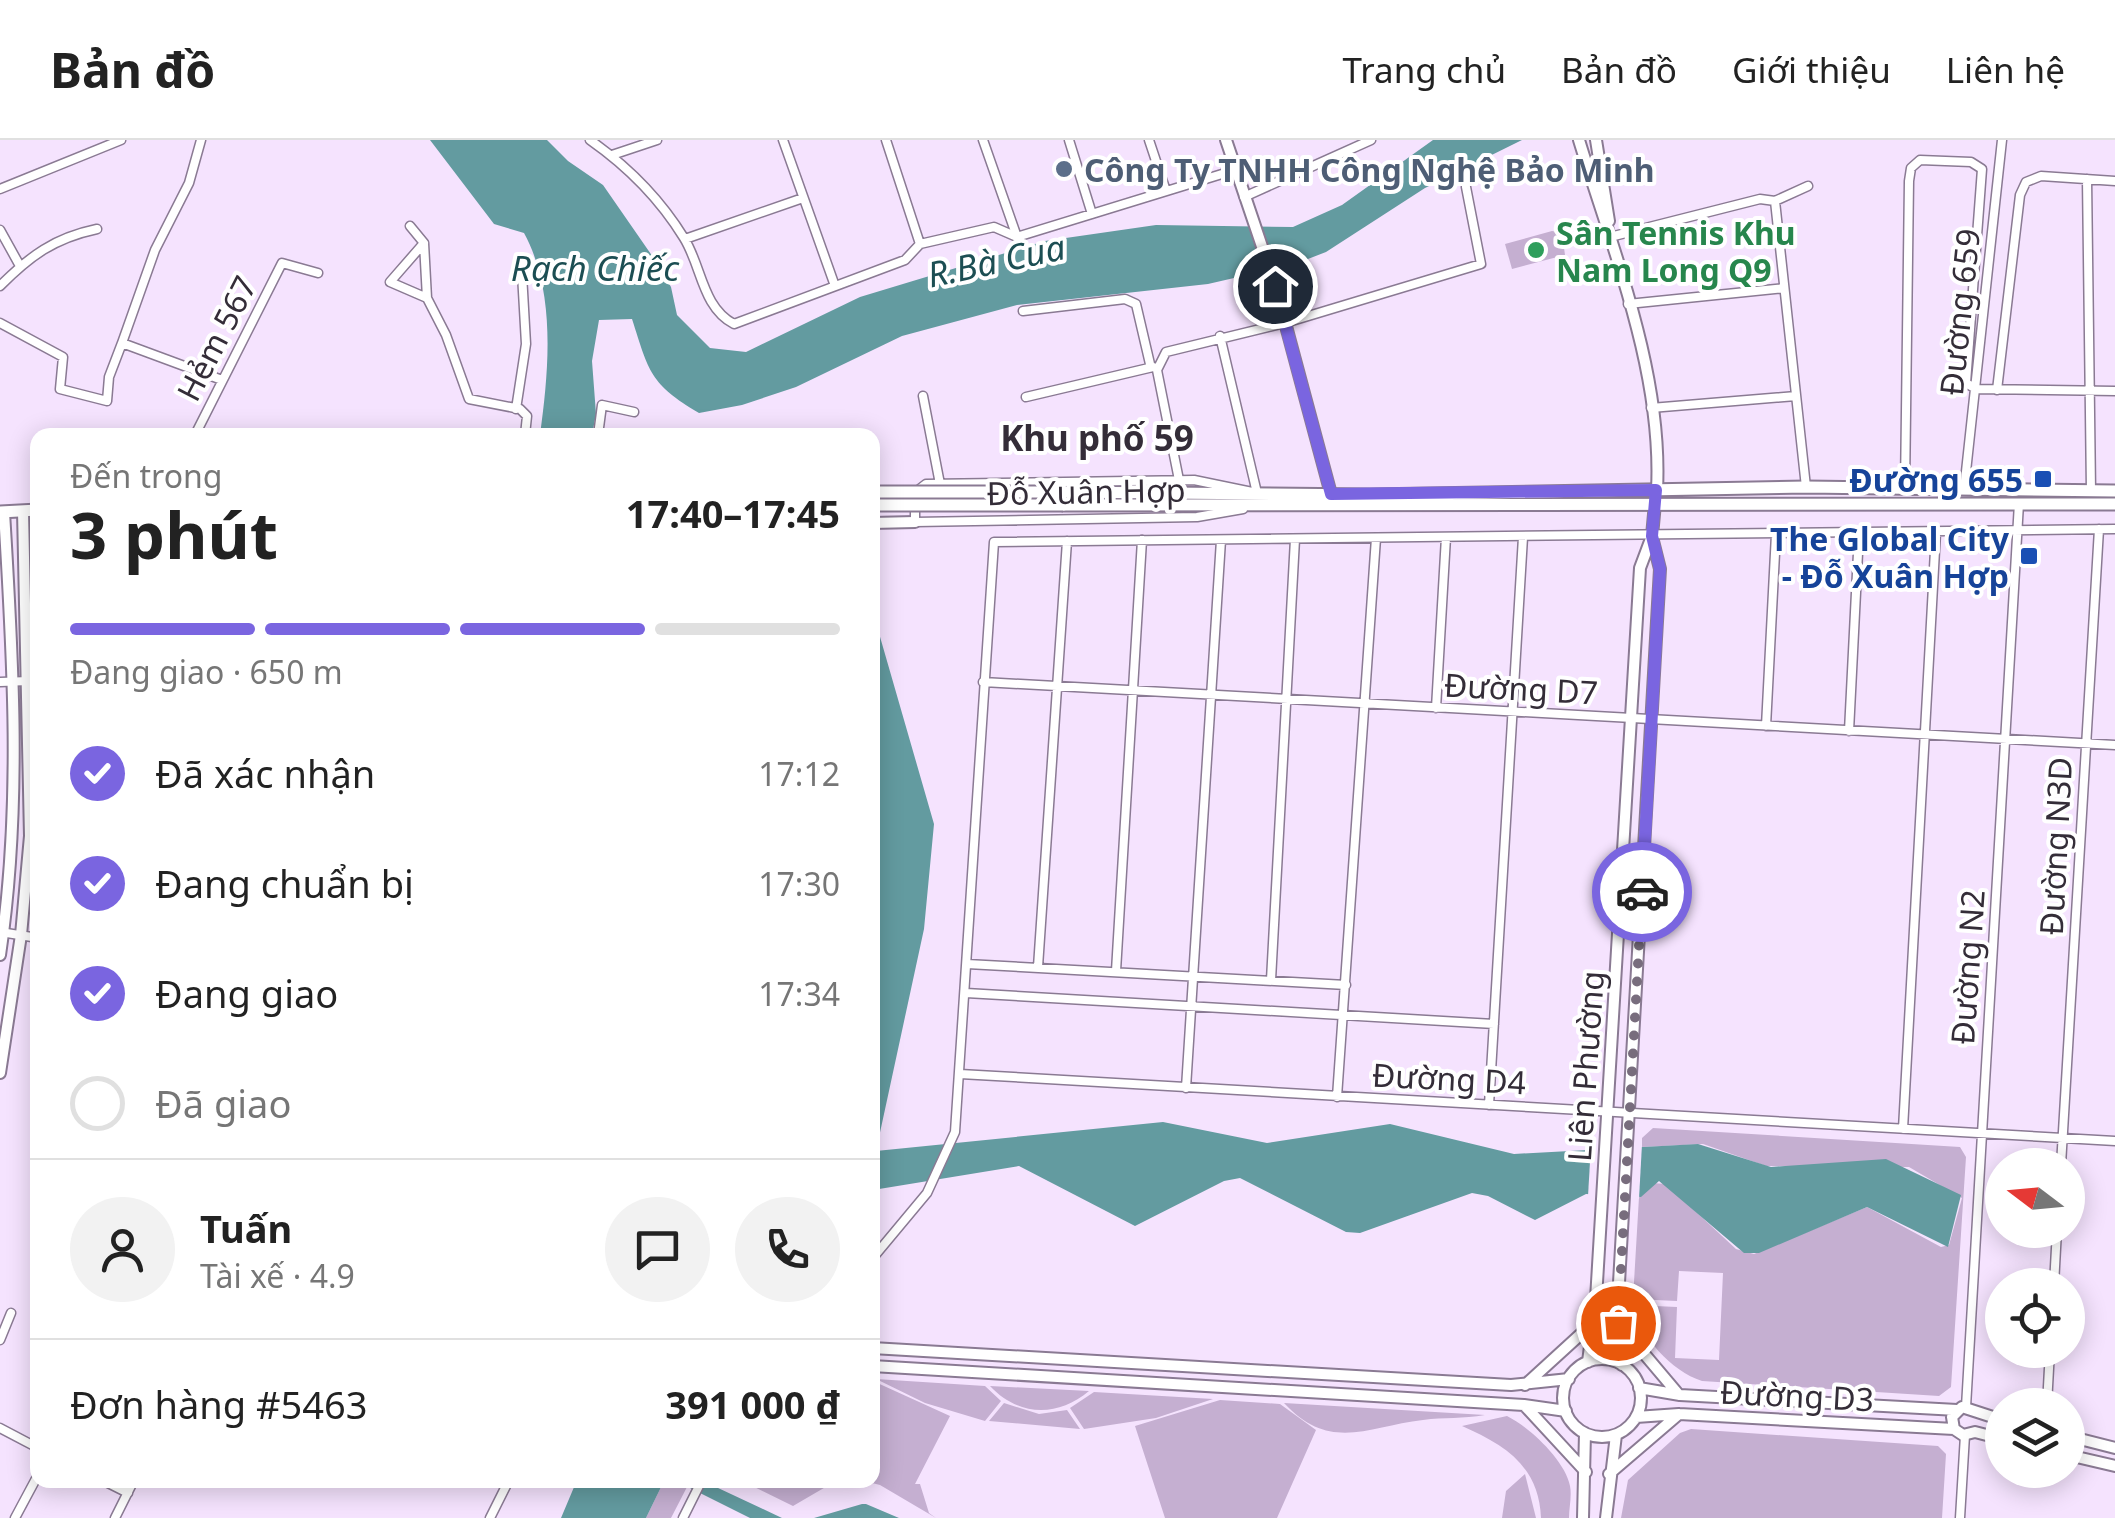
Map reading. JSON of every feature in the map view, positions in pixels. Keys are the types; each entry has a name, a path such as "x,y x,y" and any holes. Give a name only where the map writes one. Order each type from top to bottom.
{"main road":[{"name":"Đỗ Xuân Hợp","path":"1257,500 1332,508 1656,497 1806,487 1905,489 2019,504 2115,504"},
{"name":"Đỗ Xuân Hợp","path":"1062,498 1257,500 1331,494 1964,496 2115,491"},
{"path":"880,492 1062,498"},
{"path":"1331,494 1332,508"},
{"path":"880,506 1062,498"},
{"path":"2,512 30,510"}],"street":[{"path":"0,189 121,140"},
{"path":"0,323 62,357 60,389 107,400 109,378 156,250 189,183 201,140"},
{"path":"590,140 612,155 651,193 685,239 715,314 734,324 905,260 920,244 994,227 1016,237 1235,170"},
{"path":"612,155 657,140"},
{"path":"783,140 835,286"},
{"path":"886,140 920,244"},
{"path":"983,140 1016,237"},
{"path":"1069,140 1092,214"},
{"path":"1148,140 1166,191"},
{"path":"1226,140 1275,286 1331,494"},
{"path":"1246,202 1371,140"},
{"name":"Đường 659","path":"1964,496 2002,140"},
{"name":"Liên Phường","path":"1596,141 1607,191 1610,237"},
{"name":"Liên Phường","path":"1580,142 1628,304 1651,408 1656,497 1652,536 1640,568 1594,1322 1588,1362"},
{"path":"1905,489 1911,168 1929,158 1971,162 1982,169 1966,384 1976,389 1997,390 2115,391"},
{"path":"1997,390 2020,196 2026,182 2041,176 2115,181"},
{"path":"2086,179 2091,491"},
{"path":"1610,237 1760,199 1775,201 1808,186"},
{"path":"1026,397 1155,365 1166,352 1285,323 1481,264 1466,188"},
{"path":"685,239 804,198"},
{"path":"1775,201 1806,487"},
{"path":"410,226 424,242 427,298 446,335 468,399 516,408 526,416 525,428"},
{"path":"0,286 20,266 62,236 97,229"},
{"path":"0,230 20,266"},
{"path":"424,242 390,282 427,298"},
{"name":"Hẻm 567","path":"199,428 282,264 318,273"},
{"path":"516,408 526,344 522,274"},
{"path":"1628,304 1784,288"},
{"path":"1022,311 1124,299 1136,304 1155,365 1180,480"},
{"path":"1220,336 1257,500"},
{"path":"122,343 222,380"},
{"path":"923,396 940,484"},
{"path":"1651,408 1796,396"},
{"path":"599,428 602,405 634,412"},
{"name":"Đỗ Xuân Hợp","path":"915,522 918,487 940,484 1180,480 1257,500"},
{"name":"Đỗ Xuân Hợp","path":"880,523 1197,517 1257,500"},
{"name":"Đường N2","path":"1961,1409 1982,1134 2019,504"},
{"path":"24,510 30,695"},
{"path":"0,954 13,848 14,752 6,682 2,512"},
{"name":"Đường N3D","path":"2062,1148 2099,529"},
{"path":"880,1249 932,1184 953,1140 994,542 2115,529"},
{"path":"1903,1130 1936,532"},
{"path":"1849,731 1859,533"},
{"path":"1766,726 1776,534"},
{"name":"Liên Phường","path":"1622,1365 1618,1323 1660,569 1652,536"},
{"path":"1489,1106 1523,537"},
{"path":"1338,1097 1376,538"},
{"path":"1436,708 1446,538"},
{"path":"1271,980 1295,539"},
{"path":"1116,972 1142,540"},
{"path":"1186,1088 1222,540"},
{"path":"1038,967 1067,541"},
{"path":"6,682 29,681"},
{"name":"Đường D7","path":"983,682 2115,745"},
{"path":"14,752 30,751"},
{"path":"0,1073 21,935 30,808"},
{"path":"2,932 30,937"},
{"path":"967,964 1346,984"},
{"path":"966,994 1494,1024"},
{"name":"Đường D4","path":"960,1074 2115,1141"},
{"path":"0,1340 11,1313"},
{"path":"1525,1385 1594,1322"},
{"path":"1618,1323 1680,1396"},
{"path":"880,1348 1525,1385 1569,1379"},
{"path":"990,1373 992,1355"},
{"path":"1584,1518 1585,1433 1566,1411 1564,1397 1569,1379 1588,1362 1607,1360 1622,1365 1640,1388 1636,1417 1616,1435 1606,1518"},
{"path":"880,1366 1524,1405 1566,1411"},
{"path":"1226,1387 1228,1369"},
{"path":"1458,1401 1459,1382"},
{"name":"Đường D3","path":"1640,1388 1680,1396 1961,1409"},
{"path":"1524,1405 1586,1472"},
{"path":"1854,1424 1856,1405"},
{"path":"1965,1432 1952,1419 1961,1409 1985,1416"},
{"path":"1609,1474 1679,1414"},
{"name":"Đường D3","path":"1636,1417 1679,1414 1985,1436"},
{"path":"1960,1518 1965,1432 1978,1414"},
{"path":"0,1428 30,1444"},
{"path":"1585,1433 1616,1435"},
{"path":"2085,1440 2115,1448"},
{"path":"2085,1458 2115,1466"},
{"path":"15,1518 31,1488"},
{"path":"118,1488 128,1493"},
{"path":"115,1518 130,1488"},
{"path":"490,1518 505,1488"},
{"path":"683,1518 698,1488"}],"shaded area":[{"name":"Sân Tennis Khu Nam Long Q9","path":"1552,231 1562,233 1565,255 1512,269 1505,244"},
{"path":"1653,1128 1960,1147 1966,1157 1951,1387 1939,1396 1702,1381 1668,1361 1642,1329 1633,1305 1677,1307 1675,1358 1719,1360 1723,1273 1679,1271 1677,1301 1633,1299 1639,1197 1652,1183 1666,1184 1736,1249 1754,1254 1867,1207 1941,1247 1949,1245 1962,1198 1909,1167 1766,1166 1703,1144 1642,1147 1642,1138"},
{"path":"880,1379 985,1386 1001,1401 985,1421 925,1403"},
{"path":"880,1384 950,1416 915,1484 920,1484 929,1513 936,1518 880,1485"},
{"path":"990,1386 1089,1391 1064,1406 1038,1410 1013,1403"},
{"path":"1094,1392 1213,1399 1156,1418 1084,1429 1070,1408"},
{"path":"1220,1400 1280,1404 1316,1430 1277,1518 1165,1518 1135,1426"},
{"path":"1004,1403 1039,1414 1067,1410 1080,1429 989,1421"},
{"path":"1284,1403 1485,1415 1334,1432 1318,1428"},
{"path":"1507,1416 1535,1436 1561,1466 1570,1486 1569,1518 1541,1518 1534,1484 1517,1460 1492,1441 1462,1426"},
{"path":"1691,1429 1938,1446 1946,1454 1942,1518 1621,1518 1628,1480 1680,1433"},
{"path":"1525,1474 1536,1518 1502,1518 1506,1491"},
{"path":"661,1488 686,1488 671,1518 646,1518"},
{"path":"756,1488 824,1488 793,1506"}],"water":[{"path":"430,140 547,140 568,161 603,185 671,287 677,315 710,348 746,352 860,297 1045,241 1156,225 1293,227 1342,205 1433,140 1522,140 1425,188 1326,252 1295,264 1208,284 1017,305 902,336 796,387 742,405 699,413 670,394 654,375 632,319 599,320 592,361 593,428 541,428 547,331 541,280 524,233 494,224"},
{"path":"880,637 934,824 924,929 880,1132"},
{"path":"1163,1122 1267,1143 1390,1124 1514,1154 1698,1144 1771,1167 1886,1159 1961,1195 1948,1247 1867,1207 1759,1253 1744,1253 1659,1181 1641,1197 1586,1194 1535,1220 1488,1196 1472,1193 1360,1233 1346,1232 1240,1178 1224,1181 1135,1226 1019,1166 880,1189 880,1151"},
{"path":"574,1488 661,1488 646,1518 561,1518"},
{"path":"690,1488 718,1488 782,1518 750,1518"},
{"path":"862,1504 899,1518 814,1518"}],"pier":[{"path":"1642,1144 1639,1199 1588,1196 1591,1145"}],"way so far":[{"path":"1618,1323 1642,892"}],"place":[{"name":"Công Ty TNHH Công Nghệ Bảo Minh","path":"1064,169"},
{"name":"Sân Tennis Khu Nam Long Q9","path":"1536,250"},
{"name":"Đường 655","path":"2043,479"},
{"name":"The Global City - Đỗ Xuân Hợp","path":"2029,556"}],"district":[{"name":"Khu phố 59","path":"1097,437"}],"route":[{"path":"1275,286 1331,494 1656,490 1652,536 1660,569 1642,892"}],"water label":[{"name":"R.Bà Cua","path":"996,260"},
{"name":"Rạch Chiếc","path":"595,267"}]}
